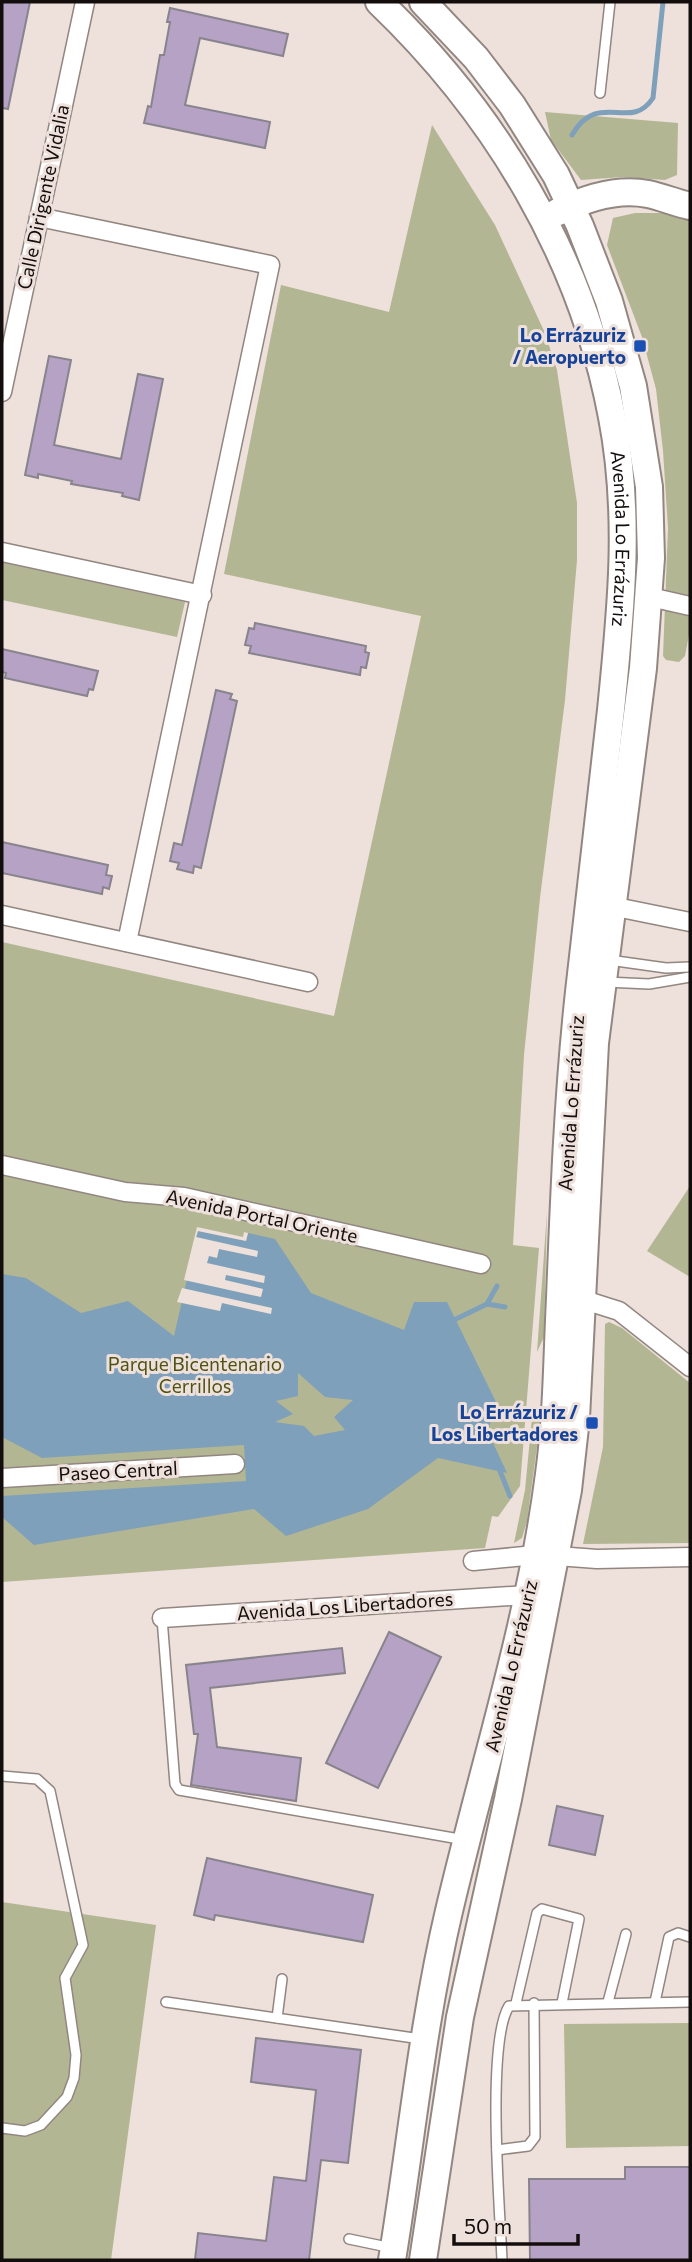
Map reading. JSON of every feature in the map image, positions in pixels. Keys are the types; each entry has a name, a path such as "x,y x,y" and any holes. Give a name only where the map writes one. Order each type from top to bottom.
{"main road":[{"name":"Avenida Lo Errázuriz","path":"379,2 421,43 466,97 507,156 549,229 588,324 608,399 619,461 624,547 618,642 571,1086 556,1408 549,1474 546,1556 527,1595 469,1841 448,1916 393,2254"},
{"name":"Avenida Lo Errázuriz","path":"423,2 495,81 556,175 576,216 618,330 640,420 650,513 650,597 603,970 591,1099 573,1446 546,1556 508,1799 462,2005 423,2260"},
{"path":"556,175 608,195 635,193 690,206"},
{"path":"549,229 576,216 608,195"},
{"path":"576,216 662,200"}],"street":[{"name":"Calle Dirigente Vidalia","path":"2,392 85,2"},
{"path":"39,217 270,265 127,942"},
{"path":"2,552 202,595"},
{"path":"650,597 690,606"},
{"path":"611,906 690,922"},
{"path":"2,915 308,982"},
{"name":"Avenida Portal Oriente","path":"2,1165 125,1192 184,1197 481,1264"},
{"path":"581,1299 619,1311 690,1367"},
{"name":"Paseo Central","path":"2,1478 235,1464"},
{"path":"473,1561 546,1556 597,1559 690,1558"},
{"name":"Avenida Los Libertadores","path":"162,1618 527,1595"}],"lane":[{"path":"600,93 610,2"},
{"path":"603,970 690,967"},
{"path":"603,970 668,983 690,976"},
{"path":"162,1618 175,1784 179,1790 441,1833 469,1841"},
{"path":"2,1776 37,1779 50,1791 83,1945 65,1978 76,2055 74,2078 67,2097 41,2125 25,2131 2,2128"},
{"path":"516,2003 537,1913 542,1909 579,1919 562,2003"},
{"path":"655,2002 669,1937 678,1933 690,1937"},
{"path":"608,2002 626,1934"},
{"path":"277,2018 282,1979"},
{"path":"502,2260 497,2150 497,2060 503,2015 509,2006 516,2003 690,2002"},
{"path":"166,2003 426,2040"},
{"path":"497,2150 528,2146 535,2137 534,2003"},
{"path":"349,2239 393,2254"}],"green space":[{"path":"545,112 678,123 677,175 665,180 623,177 581,180 551,140"},
{"name":"Parque Bicentenario Cerrillos","path":"432,125 495,225 545,333 557,370 577,503 577,560 565,700 540,898 524,1055 513,1245 539,1248 520,1486 498,1517 492,1516 485,1548 2,1582 2,942 334,1016 421,616 224,574 281,285 389,312"},
{"path":"635,213 690,216 690,629 685,656 679,662 666,660 663,656 668,528 656,389 642,337 607,245 613,218"},
{"path":"2,562 185,602 177,637 2,600"},
{"path":"690,1186 690,1277 647,1251"},
{"path":"547,1212 544,1337 537,1352"},
{"path":"609,1322 622,1328 690,1383 690,1543 583,1544 603,1447 605,1324"},
{"path":"533,1407 540,1424 527,1521 522,1538 514,1543 525,1490"},
{"path":"2,1902 156,1925 111,2260 2,2260"},
{"path":"690,2023 690,2146 566,2148 564,2024"}],"water":[{"path":"198,1231 246,1241 248,1233 275,1239 311,1293 404,1330 414,1302 447,1302 496,1402 488,1432 507,1473 438,1458 368,1509 286,1536 254,1509 34,1545 2,1517 2,1496 246,1481 244,1445 42,1458 2,1437 2,1274 26,1278 81,1313 128,1301 174,1336","holes":["298,1373 325,1397 353,1400 334,1417 345,1430 314,1436 304,1426 275,1422 293,1414 276,1401 298,1396"]}],"pier":[{"path":"197,1227 243,1237 244,1232 248,1233 246,1241 198,1231 196,1237 258,1251 257,1257 219,1249 217,1258 209,1256 207,1263 265,1276 264,1283 226,1275 225,1280 263,1289 261,1297 184,1280"},
{"path":"182,1288 272,1308 271,1314 222,1303 220,1311 177,1302"}],"building":[{"path":"2,2 30,2 8,109 2,108"},
{"path":"170,8 288,34 283,56 200,38 185,105 270,122 265,148 144,123 148,106 151,107 160,55 164,55"},
{"path":"49,356 71,360 54,445 121,459 138,374 163,379 139,500 122,496 123,493 71,484 72,481 38,474 38,478 25,475"},
{"path":"255,623 366,646 365,652 369,653 366,668 361,667 360,675 249,653 251,646 245,645 249,628 254,629"},
{"path":"2,649 98,671 93,690 89,689 87,696 5,678 6,673 2,672"},
{"path":"216,690 232,694 230,699 237,701 201,868 194,866 193,873 177,869 179,863 170,861 174,843 182,845"},
{"path":"2,842 108,865 106,875 112,876 109,889 103,887 102,894 2,873"},
{"path":"389,1632 441,1657 378,1788 326,1763"},
{"path":"342,1648 345,1673 210,1688 217,1747 301,1758 296,1801 191,1785 198,1734 194,1734 186,1665"},
{"path":"557,1806 603,1816 595,1855 549,1845"},
{"path":"207,1858 373,1895 363,1942 215,1915 214,1920 194,1915"},
{"path":"256,2038 361,2050 348,2163 321,2160 309,2260 195,2260 198,2233 266,2241 274,2177 306,2181 316,2090 251,2082"},
{"path":"625,2167 690,2167 690,2260 530,2260 529,2179 625,2179"}],"waterway":[{"path":"572,135 582,122 593,115 603,112 634,112 644,108 653,98 663,2"},
{"path":"456,1319 487,1304 497,1286"},
{"path":"487,1304 505,1307"},
{"path":"500,1471 510,1496"}],"place":[{"name":"Lo Errázuriz / Aeropuerto","path":"640,346"},
{"name":"Lo Errázuriz / Los Libertadores","path":"592,1423"}]}
